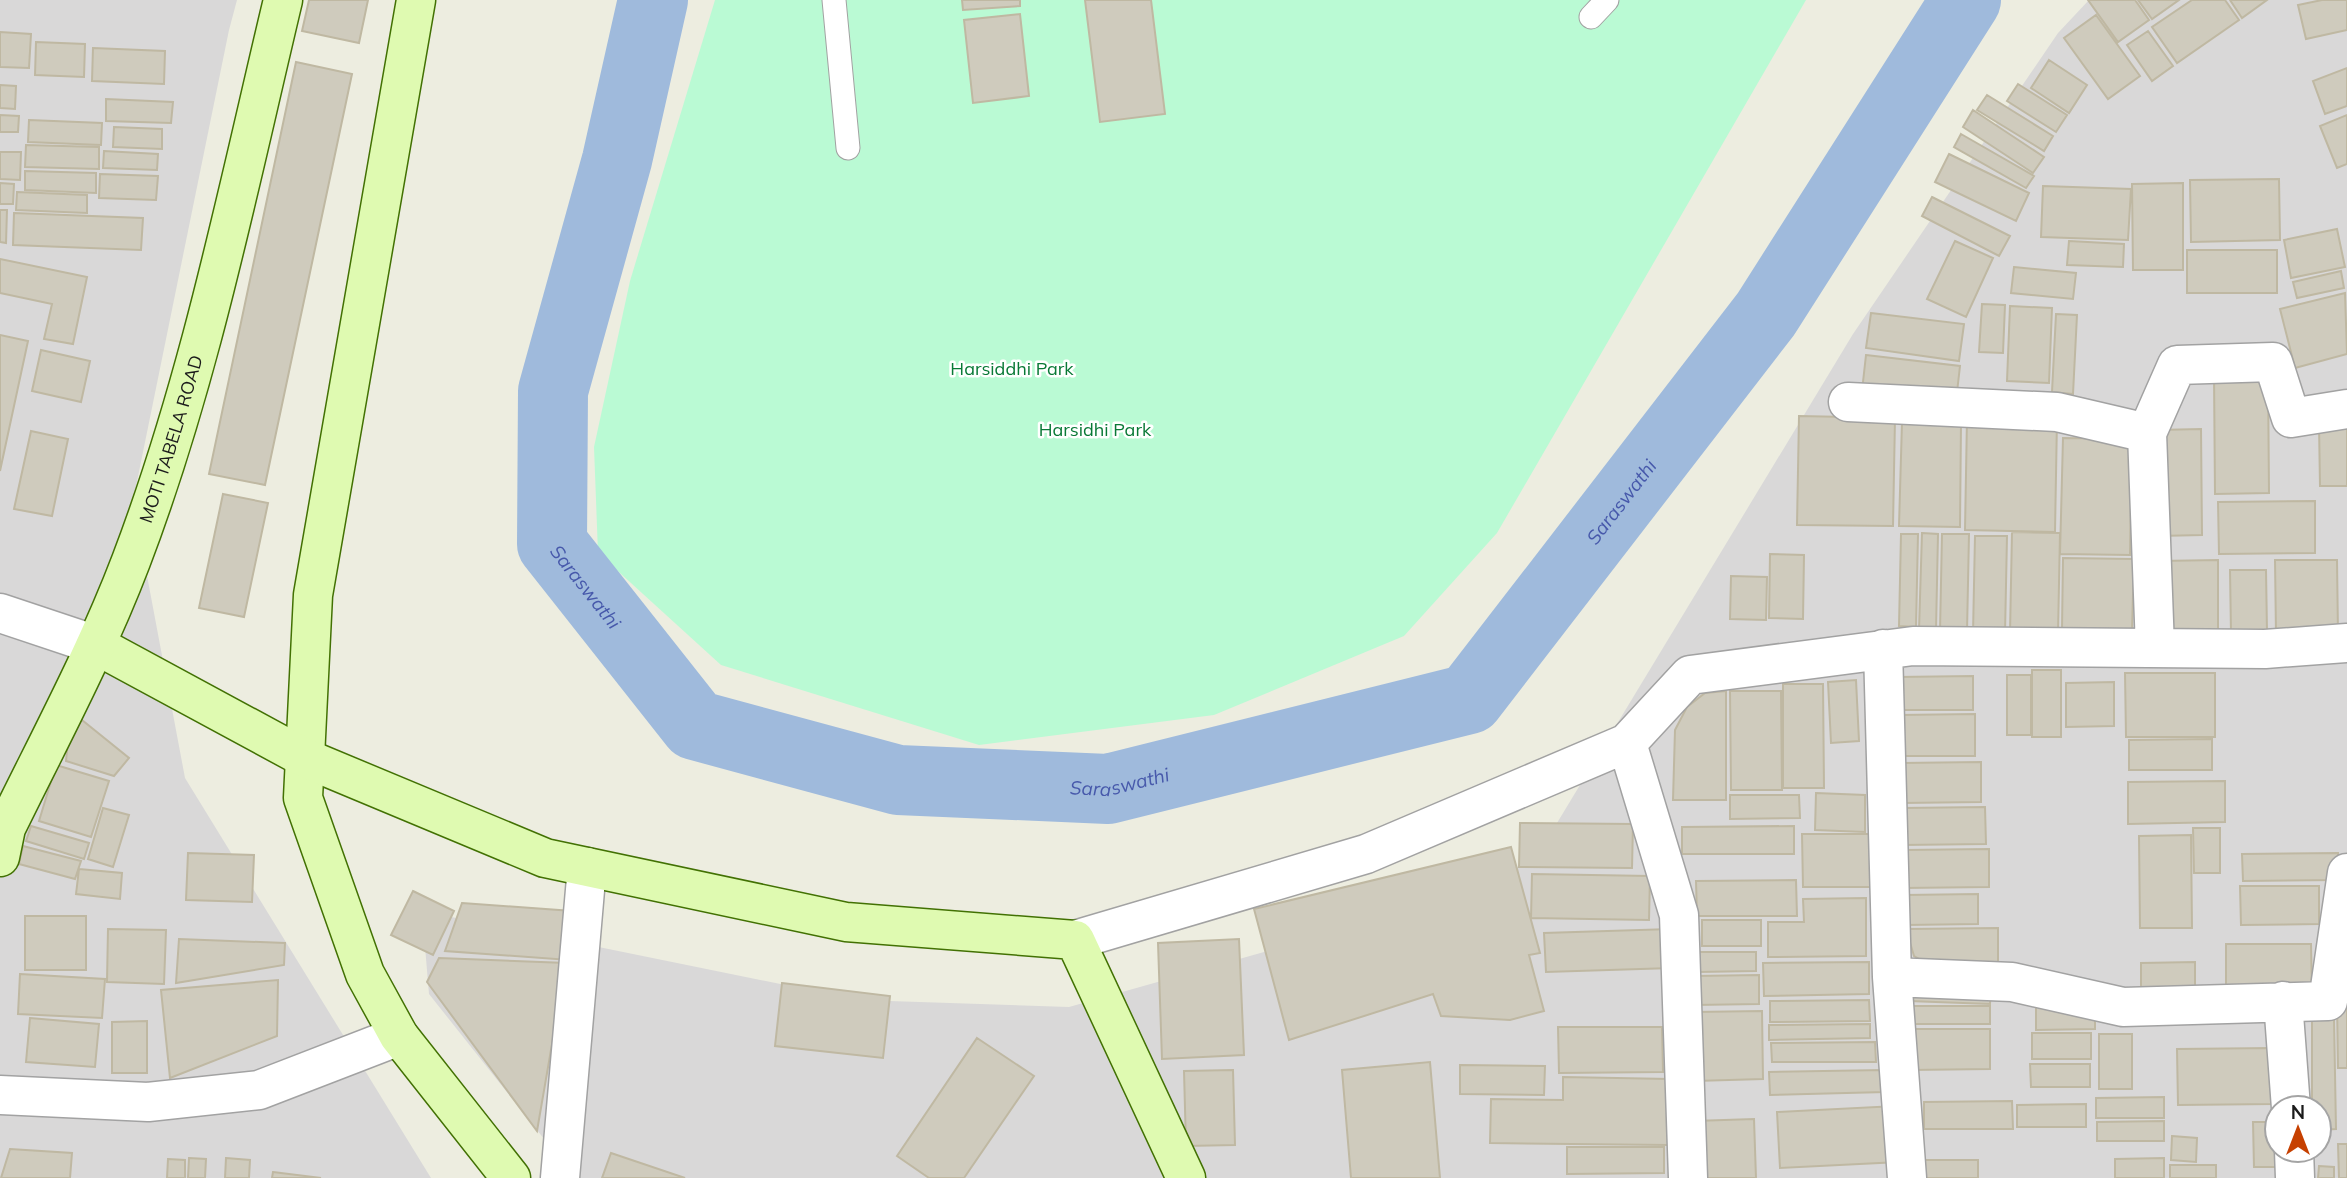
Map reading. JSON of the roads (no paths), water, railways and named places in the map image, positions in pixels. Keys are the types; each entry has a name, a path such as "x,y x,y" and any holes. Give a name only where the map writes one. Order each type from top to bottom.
{"main road":[{"name":"MOTI TABELA ROAD","path":"0,857 6,828 96,645 132,560 194,368 283,0"},
{"path":"415,0 313,595 303,799 365,974 399,1037 511,1178"},
{"path":"96,645 305,758 545,858 846,922 1075,940 1185,1178"}],"street":[{"path":"2155,648 2147,433 2178,365 2273,362 2291,418 2347,409"},
{"path":"1848,402 2056,412 2147,433"},
{"path":"0,613 96,645"},
{"path":"1075,940 1366,854 1627,743 1690,675 1913,646 2265,649 2347,643"},
{"path":"1883,649 1892,977 1907,1178"},
{"path":"1627,743 1679,915 1688,1178"},
{"path":"560,1178 587,867"},
{"path":"1892,977 2012,982 2123,1007 2328,1002 2347,873"},
{"path":"2283,1002 2290,1094"},
{"path":"0,1095 148,1102 259,1090 399,1037"}],"lane":[{"path":"834,0 848,148"}],"waterway":[{"name":"Saraswathi","path":"653,0 617,160 553,391 552,544 695,725 898,780 1108,789 1469,699 1766,314 1966,0"}],"park label":[{"name":"Harsiddhi Park","path":"1012,369"},
{"name":"Harsidhi Park","path":"1095,430"}]}
